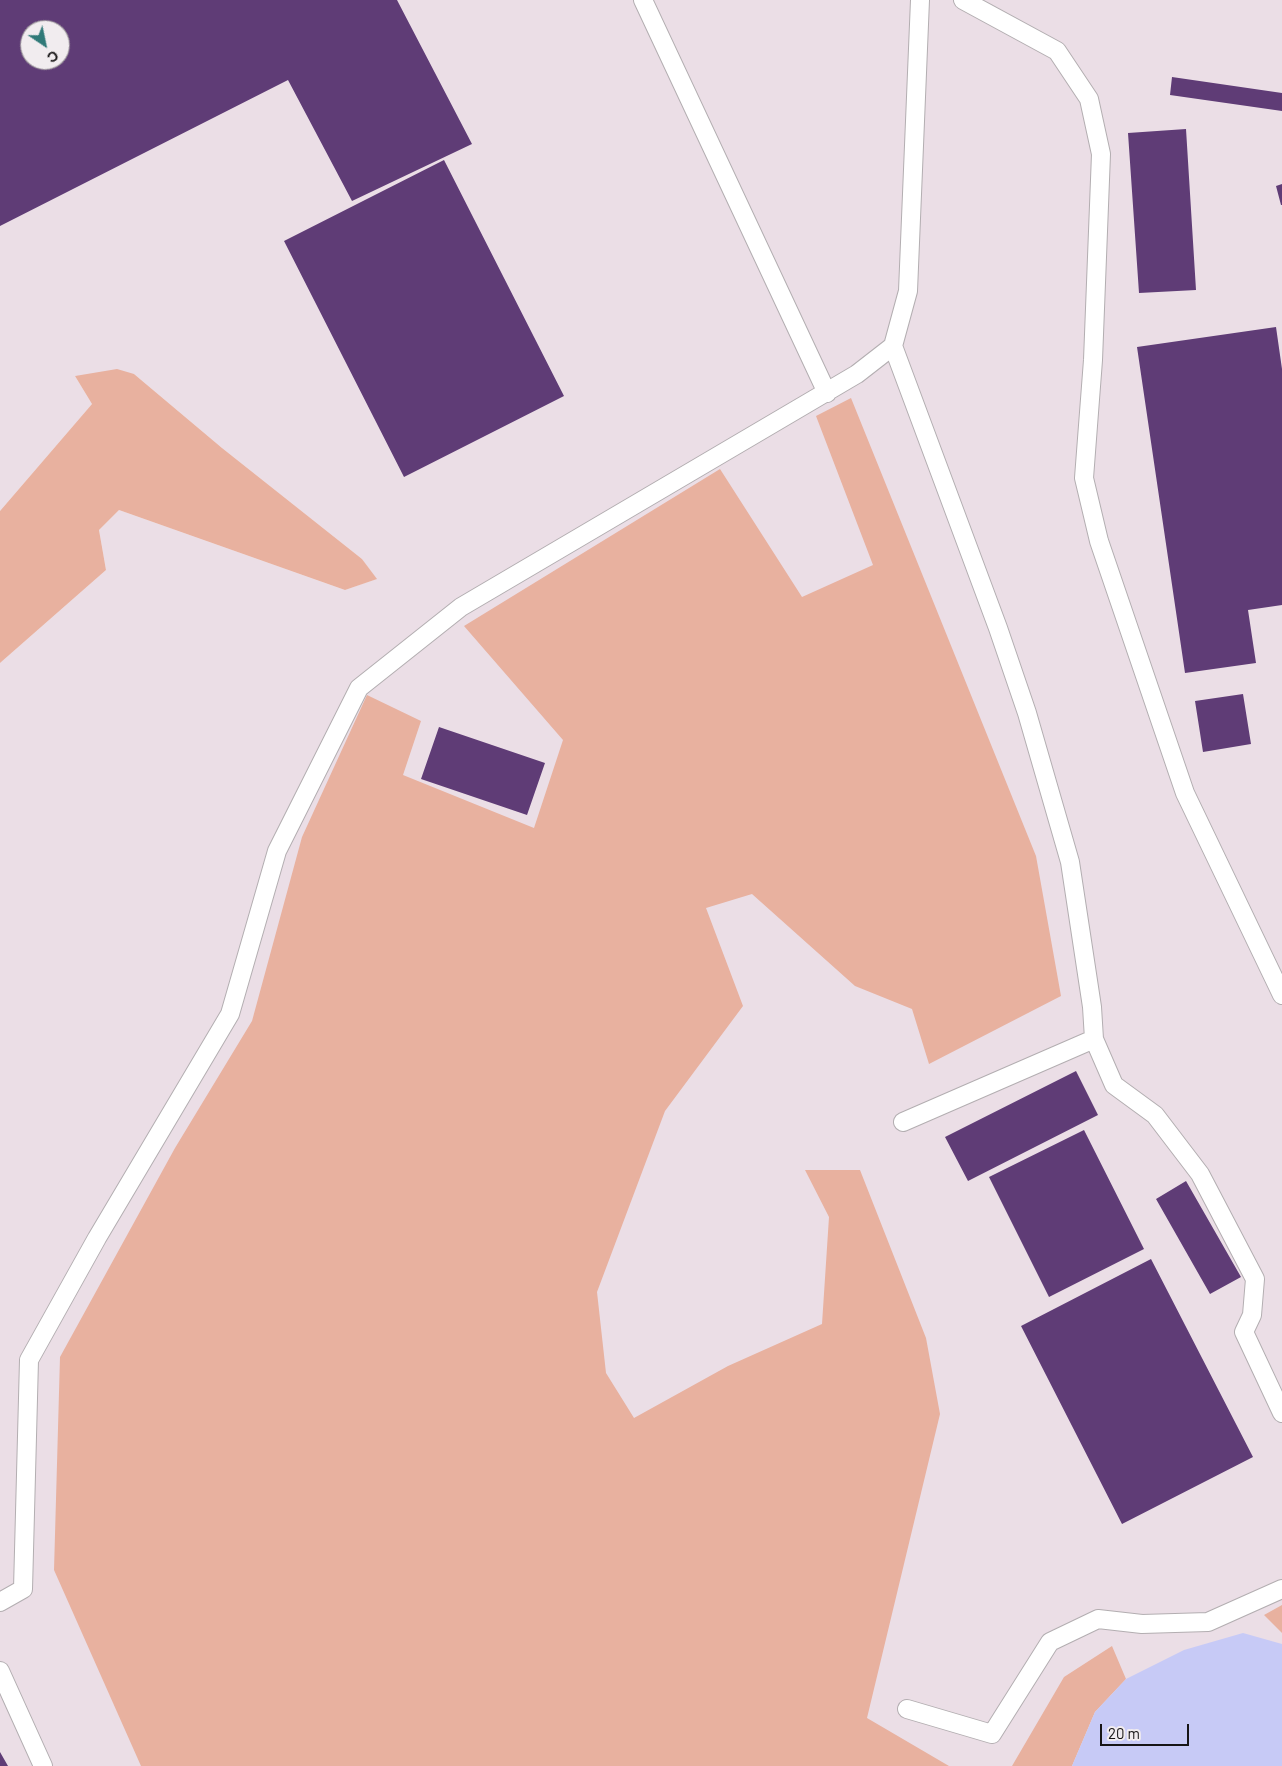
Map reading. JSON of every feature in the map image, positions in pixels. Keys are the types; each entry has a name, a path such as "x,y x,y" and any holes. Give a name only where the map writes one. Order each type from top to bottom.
{"lane":[{"path":"643,0 827,392"},
{"path":"920,0 908,291 893,346 994,618 1027,713 1070,862 1092,1007 1094,1039 1114,1085 1154,1115 1200,1174 1255,1279 1252,1315 1244,1332 1282,1413"},
{"path":"963,0 1057,51 1088,99 1101,154 1093,360 1084,478 1099,541 1184,793 1282,995"},
{"path":"0,1602 23,1589 30,1360 97,1238 230,1014 277,851 359,688 461,606 857,374 893,346"},
{"path":"903,1122 1094,1039"},
{"path":"907,1709 992,1734 1050,1642 1098,1619 1142,1624 1208,1622 1282,1589"},
{"path":"0,1671 43,1766"}],"shaded area":[{"path":"0,0 1282,0 1282,1766 0,1766 0,663 106,570 99,530 119,510 345,590 376,579 362,559 222,448 134,374 75,376 92,404 0,511"},
{"path":"117,369 134,374 222,448 362,559 377,579 345,590 119,510 99,530 106,570 0,663 0,511 92,404 75,376"},
{"path":"851,398 1036,856 1061,996 929,1064 912,1009 855,986 752,894 706,908 743,1006 665,1111 597,1292 606,1373 634,1418 728,1366 822,1324 829,1217 805,1170 860,1170 926,1338 940,1414 867,1718 949,1766 141,1766 54,1570 60,1357 175,1148 252,1021 302,837 367,695 421,721 403,775 534,828 563,740 464,626 720,469 802,597 873,565 816,416"},
{"path":"1282,1605 1282,1633 1264,1615"},
{"path":"1112,1646 1126,1679 1095,1712 1072,1766 1012,1766 1064,1677"}],"water":[{"path":"1243,1633 1282,1644 1282,1766 1072,1766 1095,1712 1126,1679 1184,1650"}],"building":[{"path":"0,0 397,0 472,144 352,201 288,80 0,226"},
{"path":"1172,77 1282,93 1282,111 1170,95"},
{"path":"1186,129 1196,290 1139,293 1128,133"},
{"path":"444,160 564,396 404,477 284,241"},
{"path":"1282,184 1282,205 1281,205 1276,186"},
{"path":"1276,327 1282,369 1282,605 1248,610 1256,663 1185,673 1137,347"},
{"path":"1243,694 1251,744 1203,752 1195,701"},
{"path":"439,727 545,763 527,815 421,779"},
{"path":"1076,1071 1098,1115 968,1181 945,1137"},
{"path":"1084,1130 1144,1249 1049,1297 989,1177"},
{"path":"1186,1181 1241,1277 1210,1294 1156,1199"},
{"path":"1151,1259 1253,1457 1122,1524 1021,1326"},
{"path":"0,1752 8,1766 0,1766"}]}
